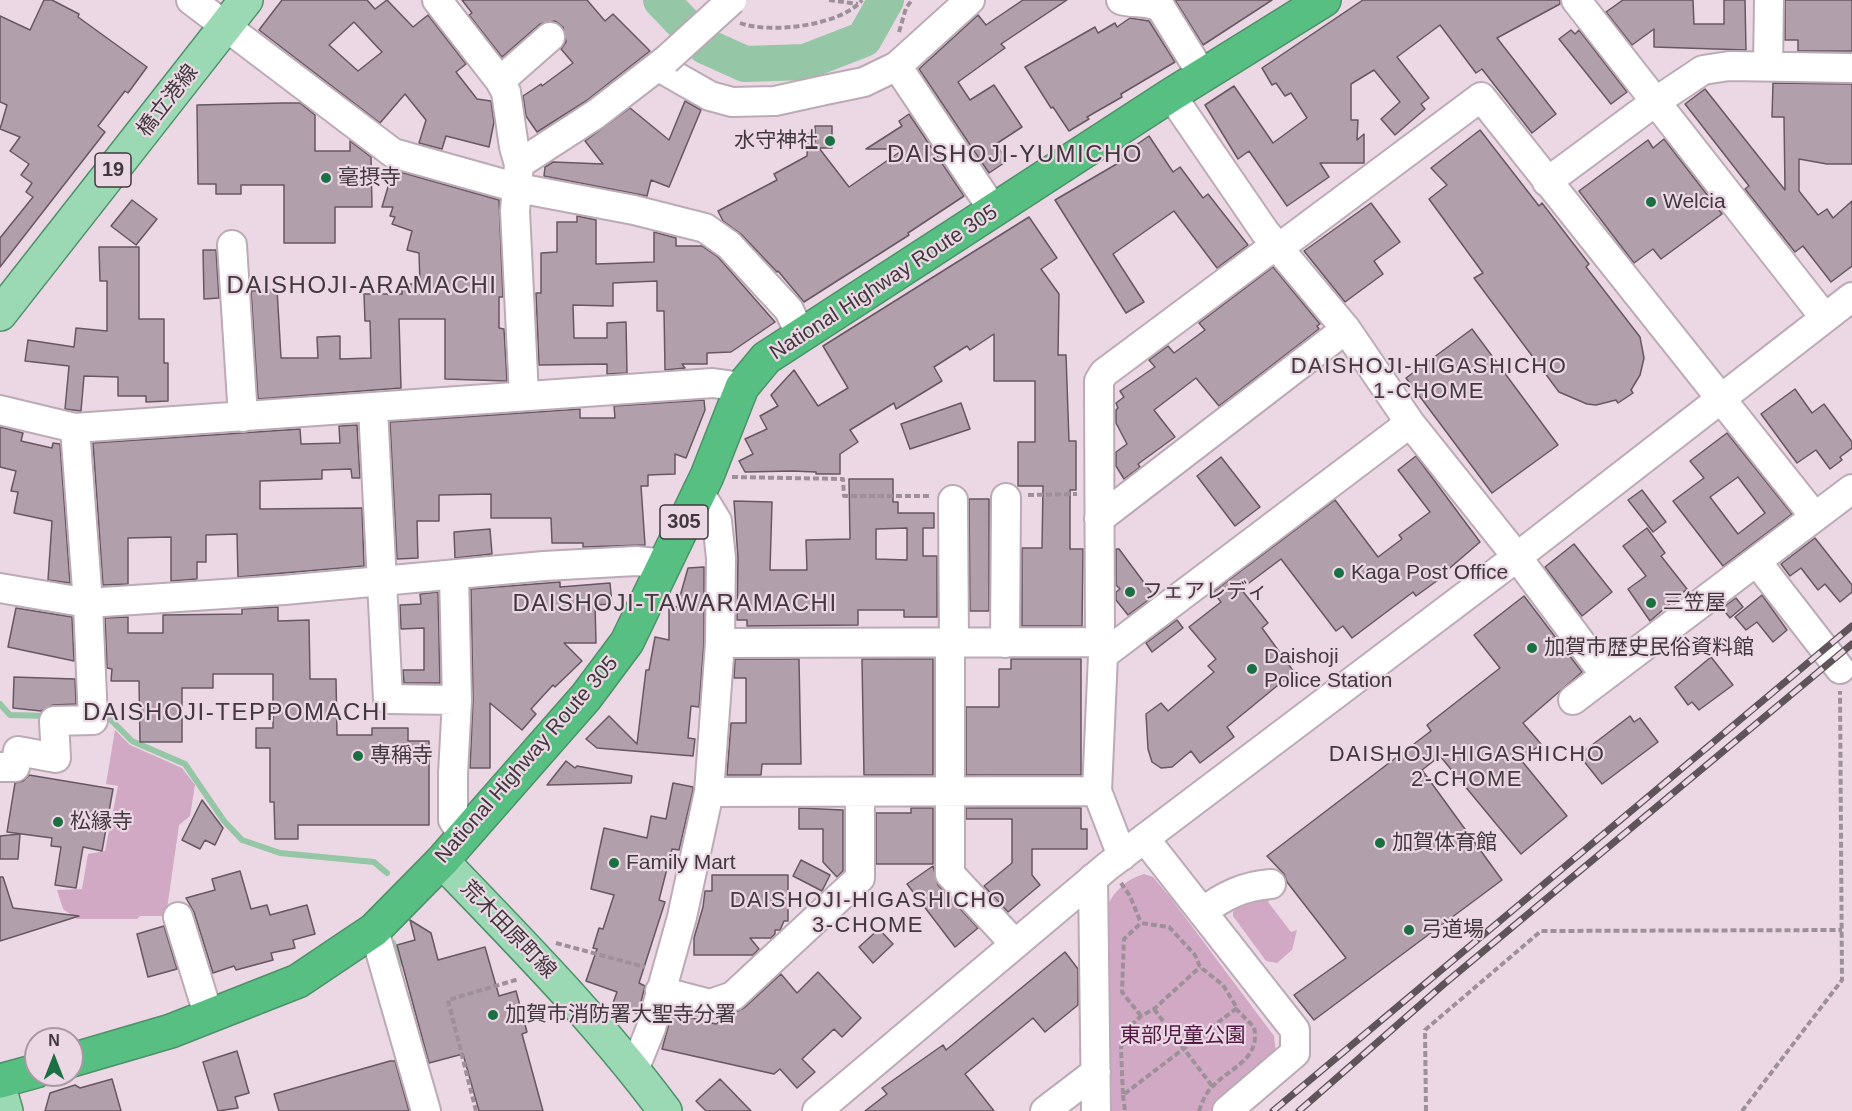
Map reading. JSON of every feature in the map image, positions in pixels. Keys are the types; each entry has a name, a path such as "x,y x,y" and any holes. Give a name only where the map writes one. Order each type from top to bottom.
{"highway":[{"name":"National Highway Route 305","path":"84,1056 171,1031 298,981 374,930 464,836 586,697 627,642 703,483 742,387 766,358 1171,95 1324,0"},
{"path":"0,1081 24,1074"}],"main road":[{"name":"橋立港線","path":"0,314 246,0"},
{"name":"荒木田原町線","path":"442,861 572,995 665,1111"},
{"path":"0,1091 6,1111"}],"street":[{"path":"190,0 393,153 519,176 705,228 729,245 789,310 800,334"},
{"path":"437,0 500,81 506,93 519,176 515,212 524,396"},
{"path":"662,64 710,96 753,103 864,82 897,66 970,0"},
{"path":"1121,0 1130,3 1154,3 1161,8 1203,76"},
{"path":"1768,66 1769,0"},
{"path":"1586,4 1655,102 1825,318"},
{"path":"519,176 731,10"},
{"path":"500,81 550,37"},
{"path":"897,66 994,212"},
{"path":"1547,182 1655,102 1703,70 1729,66 1852,68"},
{"path":"1171,95 1278,246 1346,329 1410,423 1517,557 1605,675"},
{"path":"1096,1111 1096,1072 1108,867 1097,791 1101,648 1098,389 1104,373 1481,97 1815,517"},
{"path":"232,245 243,417"},
{"path":"817,1111 1014,943 1108,867 1517,557 1852,297"},
{"path":"1099,507 1346,329"},
{"path":"0,410 75,428 713,383 742,387"},
{"path":"373,408 388,699 457,700"},
{"path":"720,643 1005,643 1101,648 1410,423"},
{"path":"0,767 15,767 18,752 56,758 54,721 93,720 88,603 75,428"},
{"path":"634,1070 651,1028 682,917 709,792 720,643 721,558 717,521 703,483"},
{"path":"1573,700 1852,489"},
{"path":"1005,643 1012,497"},
{"path":"942,498 952,644 950,874 1014,943"},
{"path":"0,588 88,603 284,591 544,566 636,561 666,564"},
{"path":"1757,562 1840,669"},
{"path":"454,576 457,700 453,820 464,836"},
{"path":"709,792 1097,791"},
{"path":"663,982 710,1004 733,996 860,878 860,793"},
{"path":"1144,839 1295,1030 1295,1053 1227,1111"},
{"path":"1202,912 1250,885 1271,884"},
{"path":"178,917 209,1017"},
{"path":"374,930 426,1111"},
{"path":"1045,1111 1096,1072"}],"path":[{"path":"829,0 860,2"},
{"path":"731,10 746,25 797,26 841,15 860,2"},
{"path":"703,483 843,479 844,496 942,498"},
{"path":"1012,497 1099,507"},
{"path":"1742,1111 1842,980 1840,669"},
{"path":"1108,867 1130,896 1141,923"},
{"path":"1141,1016 1122,992 1124,939 1141,923 1159,924 1169,927 1195,955 1200,967 1223,985 1237,1008 1254,1027 1255,1044 1246,1060 1212,1086 1199,1111"},
{"path":"1426,1111 1425,1030 1541,931 1842,930"},
{"path":"553,942 663,982"},
{"path":"1125,1111 1121,1048 1124,1032 1141,1016 1154,1009 1200,967"},
{"path":"476,1111 448,1000 516,981"},
{"path":"1123,1095 1237,1008"},
{"path":"1154,1009 1212,1086"}],"green space":[{"path":"115,730 130,745 182,768 195,785 190,816 179,825 166,916 140,916 137,919 77,919 63,909 57,890 82,889 88,854 105,851 118,786 106,784"},
{"name":"東部児童公園","path":"1144,874 1153,877 1170,897 1274,1036 1276,1053 1210,1111 1112,1111 1107,906 1122,886"},
{"path":"1249,896 1272,897 1268,902 1291,932 1297,930 1292,950 1277,963 1266,961 1233,916 1233,912"}],"building":[{"path":"44,0 52,0 79,14 78,17 147,67 128,93 125,91 98,126 105,132 0,267 0,238 33,197 26,192 32,183 21,175 29,164 10,151 20,137 0,129 7,105 0,102 0,16 30,30"},
{"path":"282,0 367,0 375,9 387,0 413,27 428,15 466,64 456,72 477,99 491,101 494,122 489,147 446,136 442,149 419,143 426,120 405,94 380,123 259,30","holes":["354,22 382,52 358,71 329,45"]},
{"path":"462,0 587,0 605,21 613,14 650,51 586,101 537,132 526,116 523,96 541,84 542,86 573,63 561,49 566,42 563,27 555,21 540,24 502,57 469,15 472,13"},
{"path":"1023,0 1067,0 1001,44 1005,48 958,82 970,100 994,85 1022,127 996,144 1007,161 989,173 919,69 978,15 986,25"},
{"path":"1175,0 1272,0 1203,45"},
{"path":"1363,0 1560,0 1560,4 1497,38 1556,114 1532,133 1482,69 1476,73 1440,25 1397,57 1429,98 1421,104 1425,109 1395,135 1381,119 1400,102 1374,70 1351,84 1351,120 1358,120 1357,140 1364,134 1364,163 1320,163 1329,177 1287,206 1249,151 1238,159 1205,105 1234,86 1273,143 1307,118 1291,93 1285,96 1276,83 1272,85 1262,68"},
{"path":"1623,0 1693,0 1694,24 1724,24 1724,0 1745,0 1746,50 1654,47 1654,29 1632,45 1606,12"},
{"path":"1785,0 1852,0 1852,51 1798,51 1798,40 1785,40"},
{"path":"1130,18 1149,21 1175,62 1121,94 1122,97 1087,117 1089,119 1069,131 1053,107 1051,108 1025,67 1095,27 1098,33 1115,23 1117,27"},
{"path":"1571,30 1575,34 1579,30 1627,92 1611,104 1559,39"},
{"path":"1773,83 1852,84 1852,164 1827,164 1799,159 1799,191 1818,215 1827,209 1833,218 1852,201 1852,266 1831,282 1803,246 1795,252 1745,189 1749,186 1685,104 1705,89 1785,190 1784,117 1772,117"},
{"path":"685,101 701,110 669,187 651,180 647,196 544,176 545,167 553,162 603,164 585,141 630,108 669,140"},
{"name":"毫摂寺","path":"300,103 315,115 315,151 350,151 350,141 371,157 372,207 335,207 335,243 284,243 284,185 241,185 241,194 216,194 216,184 198,184 197,105"},
{"path":"909,114 964,196 908,233 909,235 804,302 778,271 741,234 723,221 718,211 777,180 774,174 807,156 808,133 815,142 815,126 832,126 832,148 819,148 849,187 904,149 866,149 902,126 899,121"},
{"path":"1480,130 1539,206 1542,203 1589,264 1586,267 1640,337 1644,358 1640,375 1631,390 1633,393 1618,403 1616,400 1596,405 1587,404 1559,392 1474,278 1483,273 1429,199 1447,185 1431,168"},
{"path":"1149,136 1173,172 1180,167 1203,198 1208,194 1248,245 1217,268 1174,211 1113,254 1144,302 1126,313 1055,200 1120,162 1117,158"},
{"name":"Welcia","path":"1664,139 1722,214 1661,259 1653,249 1634,263 1579,191 1648,140 1653,148"},
{"path":"393,170 499,200 503,297 499,297 499,328 504,329 507,381 445,379 445,319 399,319 401,388 258,399 251,291 277,289 281,358 318,358 317,337 340,336 340,359 371,358 370,321 365,321 364,294 402,294 402,284 420,284 419,253 407,250 412,231 392,224 395,217 390,216 393,207 382,207"},
{"path":"132,200 157,219 136,245 111,226"},
{"path":"1371,203 1400,242 1374,261 1383,274 1345,302 1304,251"},
{"path":"577,216 596,220 596,264 654,262 654,232 676,238 676,246 702,246 718,257 775,322 731,352 707,353 707,364 682,364 685,368 665,370 664,311 657,311 657,281 613,283 613,306 573,305 574,338 607,338 607,323 626,322 627,373 607,374 607,364 539,365 536,293 541,293 541,253 557,252 557,222 577,222"},
{"path":"1029,217 1057,258 1041,269 1059,294 1058,355 1066,355 1069,441 1076,441 1076,490 1070,490 1070,549 1083,549 1082,626 1022,626 1022,548 1042,548 1043,486 1018,486 1018,442 1035,442 1035,381 994,381 994,334 970,350 967,346 934,367 942,381 896,409 894,403 850,430 858,442 840,454 840,474 792,471 745,472 739,461 753,454 745,439 767,429 760,416 778,406 771,395 794,370 818,406 848,388 823,346"},
{"path":"99,247 139,247 139,319 164,319 164,363 168,363 168,401 146,402 146,396 118,396 118,377 84,376 81,411 65,409 69,366 25,361 28,340 74,347 76,328 107,331 107,281 100,281"},
{"path":"203,250 216,250 219,298 204,299"},
{"path":"1273,267 1320,324 1317,326 1319,329 1219,406 1196,378 1154,410 1175,437 1138,464 1140,467 1124,479 1116,466 1116,452 1127,444 1116,423 1118,408 1116,403 1124,397 1120,391 1155,367 1149,360 1168,346 1174,353 1205,330 1199,323"},
{"path":"1472,329 1558,445 1492,493 1406,378"},
{"path":"1795,389 1812,413 1824,404 1852,442 1852,448 1830,469 1816,450 1797,463 1761,414"},
{"path":"704,400 705,410 686,458 675,454 675,474 648,475 648,486 641,486 645,545 583,547 583,543 552,543 551,518 491,518 491,494 439,495 439,521 417,521 418,558 397,559 390,422 580,409 580,418 615,418 614,406"},
{"path":"961,403 970,429 910,449 901,424"},
{"path":"357,425 360,478 352,478 351,469 322,470 322,479 260,481 260,509 362,508 364,566 238,577 237,534 206,535 206,562 197,562 197,579 171,581 171,537 128,538 128,584 103,585 93,443 300,429 301,444 340,443 339,426"},
{"path":"0,427 23,433 21,441 52,448 53,443 60,444 70,583 48,580 52,521 14,513 18,492 11,491 16,471 0,467"},
{"path":"1727,433 1792,514 1723,566 1673,501 1704,478 1690,461","holes":["1738,477 1765,513 1738,534 1710,497"]},
{"path":"1416,456 1480,542 1444,573 1445,575 1416,596 1413,592 1352,638 1343,626 1336,631 1281,559 1241,589 1268,623 1262,628 1294,672 1227,727 1234,737 1200,763 1191,751 1172,767 1161,768 1152,762 1148,749 1146,714 1161,703 1168,711 1214,672 1208,666 1216,659 1189,627 1221,602 1213,592 1335,500 1378,557 1402,539 1399,535 1430,512 1398,470"},
{"path":"1221,457 1260,507 1235,526 1197,476"},
{"path":"849,479 893,479 893,502 898,502 898,513 934,513 934,528 923,528 923,556 937,556 937,617 904,617 904,610 858,610 858,625 747,626 747,620 737,620 738,558 734,501 772,502 770,570 807,570 806,540 850,539","holes":["907,528 907,560 876,559 876,529"]},
{"path":"1642,490 1666,522 1653,532 1628,500"},
{"path":"969,499 989,499 989,611 970,611"},
{"path":"1647,528 1665,553 1661,556 1687,589 1650,621 1628,589 1646,576 1623,546"},
{"path":"490,529 492,554 455,558 454,532"},
{"path":"1815,538 1852,585 1852,592 1840,602 1825,584 1818,590 1801,568 1790,576 1781,564"},
{"path":"1574,544 1612,592 1582,616 1545,567"},
{"path":"1116,549 1119,549 1154,596 1128,615 1116,600 1116,592 1120,589 1116,585"},
{"path":"704,567 704,642 699,707 691,706 688,738 695,739 693,756 597,748 586,739 609,716 637,744 646,670 649,670 655,637 669,640 669,607 677,607 688,568"},
{"path":"560,582 560,587 610,583 612,604 595,605 596,643 564,643 582,661 555,687 553,685 531,709 536,714 522,730 490,703 490,768 470,768 473,700 471,589"},
{"path":"438,592 440,683 404,683 403,670 424,670 424,628 401,629 400,605 421,604 420,594"},
{"path":"1762,595 1787,630 1773,642 1757,622 1746,630 1735,617"},
{"path":"1524,596 1582,672 1523,723 1541,744 1521,760 1567,816 1521,854 1440,756 1422,770 1502,880 1314,1020 1294,995 1346,958 1287,882 1284,874 1267,856 1431,731 1427,725 1500,668 1474,635"},
{"path":"1736,598 1743,607 1730,618 1722,608"},
{"path":"278,607 278,621 309,620 310,679 336,679 337,735 372,735 372,728 408,728 408,741 429,741 429,825 298,825 298,839 275,839 274,802 270,802 270,748 256,748 256,728 273,728 273,674 213,674 213,688 182,688 182,742 140,742 139,681 111,681 112,669 107,668 105,618 128,617 128,633 163,633 163,615 242,614 242,609"},
{"path":"16,608 72,617 74,661 8,647"},
{"path":"1177,620 1183,628 1152,652 1146,643"},
{"path":"1711,657 1733,685 1699,710 1692,702 1688,705 1675,687"},
{"path":"735,659 799,659 801,764 762,764 761,775 727,775 731,723 746,723 746,678 734,678"},
{"path":"862,659 933,659 933,775 864,775"},
{"path":"1011,659 1081,659 1081,775 966,775 966,707 999,707 999,669 1011,669"},
{"path":"14,677 75,679 76,704 53,705 41,711 13,708"},
{"path":"1630,716 1634,722 1640,718 1658,742 1602,784 1579,755"},
{"path":"566,761 575,768 577,766 632,776 631,783 547,785"},
{"name":"松縁寺","path":"29,775 113,789 102,851 83,847 76,888 55,885 61,847 51,846 52,838 7,832 15,783 23,781"},
{"path":"673,783 693,787 693,790 679,850 672,849 659,900 665,902 639,983 645,986 638,1014 613,1003 617,992 586,981 597,949 593,948 599,928 603,929 614,895 591,889 604,828 647,838 651,816 666,819"},
{"path":"202,800 223,828 215,845 205,840 200,849 182,840"},
{"path":"799,808 843,810 843,871 837,877 823,862 823,829 799,829"},
{"path":"911,808 933,808 933,864 876,864 876,813 911,813"},
{"path":"966,808 1081,808 1081,829 1087,829 1087,849 1032,849 1032,875 1040,885 1008,912 984,886 1012,863 1012,819 966,819"},
{"path":"20,834 18,859 0,859 0,836"},
{"path":"801,860 830,875 822,891 793,876"},
{"path":"933,866 938,885 978,928 955,947 907,884"},
{"path":"240,871 251,909 267,905 270,915 307,905 315,934 293,940 295,948 271,953 273,960 236,970 234,966 213,973 194,912 186,898 215,890 212,879"},
{"path":"712,875 788,875 788,921 784,921 780,930 775,930 771,938 750,938 759,949 753,955 694,955 694,938 705,891 712,891"},
{"path":"0,877 3,877 13,908 79,916 0,941"},
{"path":"410,920 431,933 438,960 485,947 499,996 516,991 527,1032 522,1034 543,1111 479,1111 463,1054 429,1063 397,945 415,940"},
{"path":"164,926 177,969 148,977 137,934"},
{"path":"879,929 893,944 873,963 859,947"},
{"path":"1065,952 1078,969 1078,1005 1045,1032 1033,1018 965,1074 994,1111 865,1111 887,1094 882,1088 943,1045 946,1050"},
{"path":"818,972 861,1018 842,1037 834,1029 802,1059 815,1072 797,1088 780,1069 774,1074 662,1049 672,1013 716,1024 744,1008 781,974 797,993"},
{"path":"237,1051 249,1093 235,1097 238,1108 218,1111 203,1062"},
{"path":"395,1061 409,1111 279,1111 274,1094"},
{"path":"112,1079 121,1111 45,1111 50,1093 69,1087 84,1087"},
{"path":"720,1079 751,1111 706,1111 696,1101"}],"waterway":[{"path":"661,0 705,46 745,64 805,62 864,39 886,0"},
{"path":"0,704 10,715 48,716"},
{"path":"100,716 108,717 132,741 185,764 224,821 242,840 280,853 374,862 387,873"},
{"path":"393,943 399,965"}],"railway":[{"path":"1273,1111 1852,626"},
{"path":"1299,1111 1444,984 1852,644"}],"place":[{"name":"水守神社","path":"830,141"},
{"name":"毫摂寺","path":"326,178"},
{"name":"Welcia","path":"1651,202"},
{"name":"Kaga Post Office","path":"1339,573"},
{"name":"フェアレディ","path":"1130,592"},
{"name":"三笠屋","path":"1651,603"},
{"name":"加賀市歴史民俗資料館","path":"1532,648"},
{"name":"Daishoji Police Station","path":"1252,669"},
{"name":"専稱寺","path":"358,756"},
{"name":"松縁寺","path":"58,822"},
{"name":"加賀体育館","path":"1380,843"},
{"name":"Family Mart","path":"614,863"},
{"name":"弓道場","path":"1409,930"},
{"name":"加賀市消防署大聖寺分署","path":"493,1015"}],"district":[{"name":"DAISHOJI-YUMICHO","path":"1015,155"},
{"name":"DAISHOJI-ARAMACHI","path":"362,286"},
{"name":"DAISHOJI-HIGASHICHO 1-CHOME","path":"1429,380"},
{"name":"DAISHOJI-TAWARAMACHI","path":"675,604"},
{"name":"DAISHOJI-TEPPOMACHI","path":"236,713"},
{"name":"DAISHOJI-HIGASHICHO 2-CHOME","path":"1467,768"},
{"name":"DAISHOJI-HIGASHICHO 3-CHOME","path":"868,914"}]}
